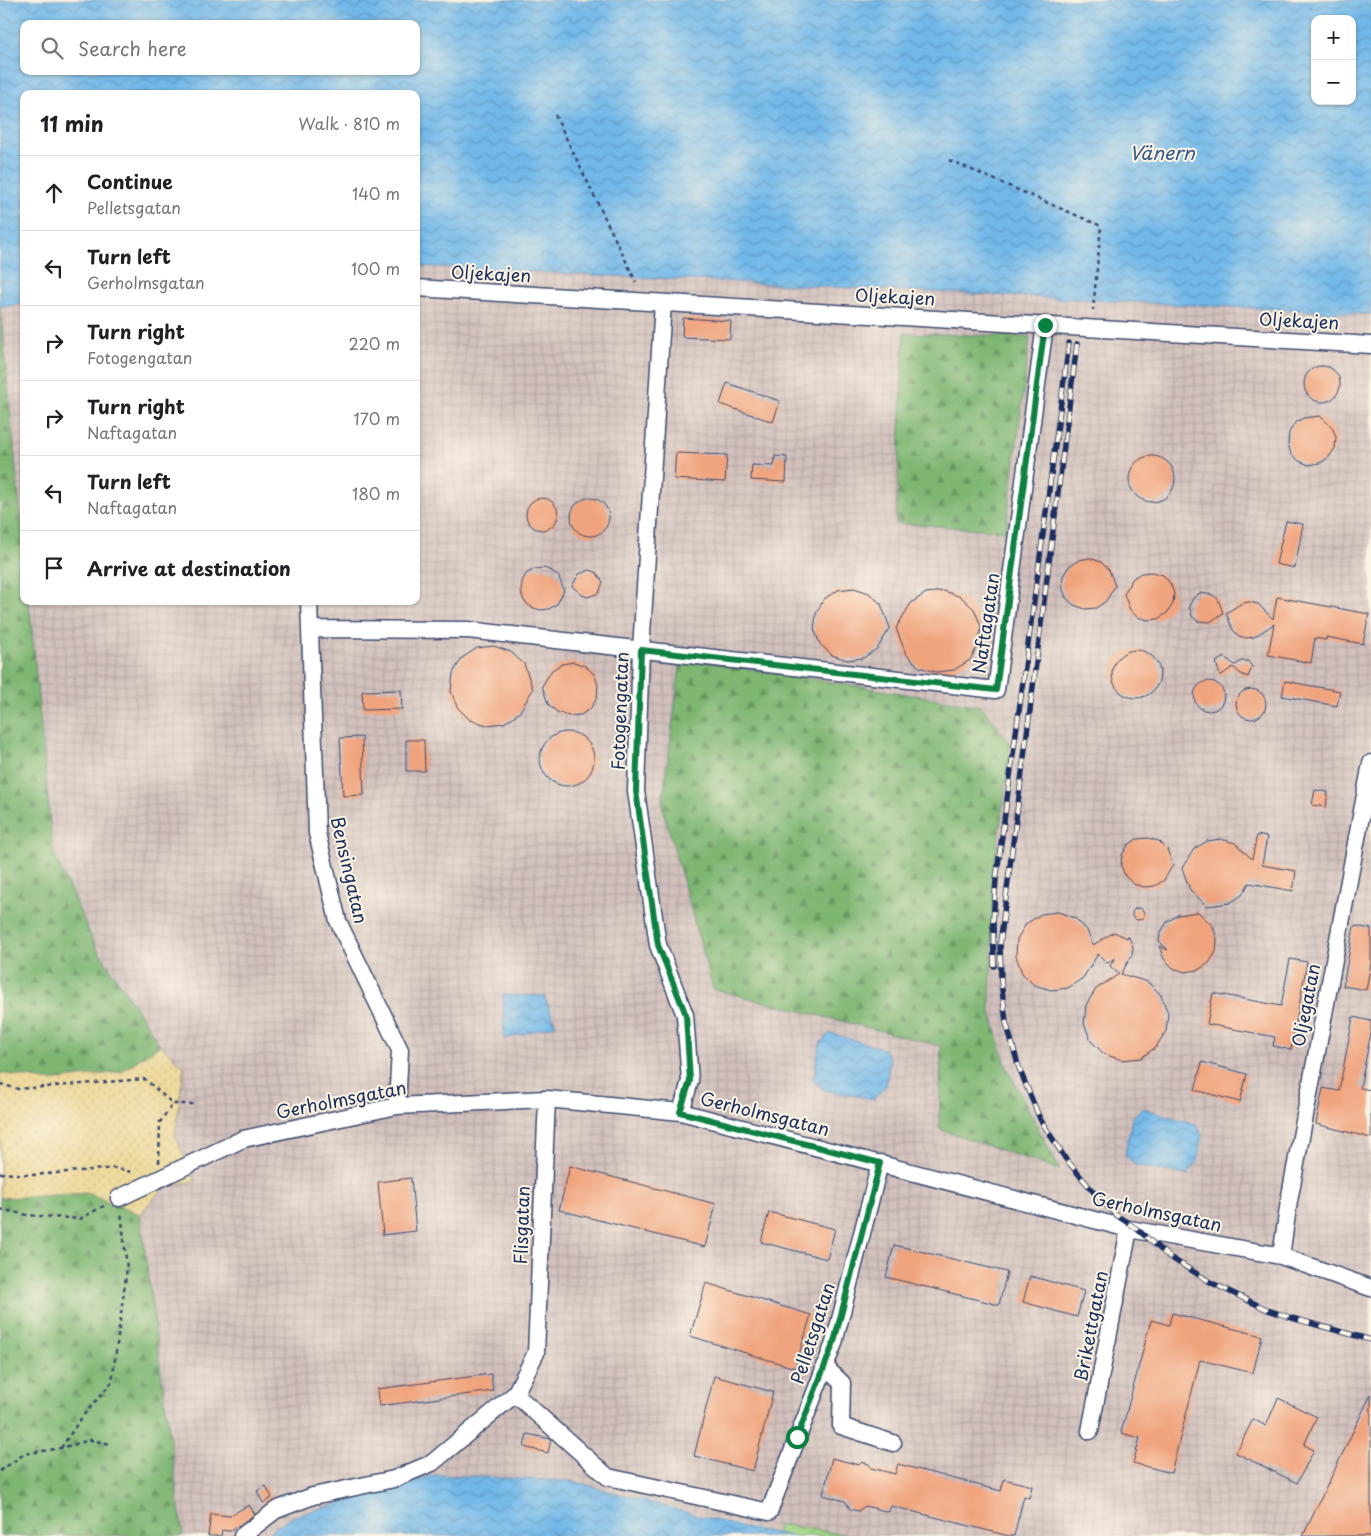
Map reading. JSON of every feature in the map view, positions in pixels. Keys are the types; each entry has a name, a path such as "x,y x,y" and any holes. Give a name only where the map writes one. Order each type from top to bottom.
{"lane":[{"name":"Oljekajen","path":"420,288 1371,345"},
{"name":"Fotogengatan","path":"662,303 641,650 636,791 658,945 686,1015 690,1081 680,1112"},
{"name":"Naftagatan","path":"641,650 996,690 1045,325"},
{"name":"Bensingatan","path":"309,605 317,832 338,921 400,1050 397,1106"},
{"path":"310,629 468,630 641,650"},
{"name":"Oljegatan","path":"1281,1256 1289,1202 1371,762"},
{"name":"Gerholmsgatan","path":"119,1198 243,1139 397,1106 546,1099 680,1112 1129,1229 1281,1256 1371,1288"},
{"name":"Flisgatan","path":"515,1394 536,1353 546,1099"},
{"name":"Pelletsgatan","path":"515,1394 608,1477 770,1512 834,1342 880,1163"},
{"name":"Brikettgatan","path":"1090,1431 1129,1229"},
{"path":"824,1366 842,1382 841,1426 893,1443"},
{"path":"242,1536 276,1510 313,1496 394,1479 432,1463 515,1394"}],"path":[{"path":"555,115 636,282"},
{"path":"949,160 1101,226 1093,310"},
{"path":"0,1084 18,1089 145,1079 173,1104 197,1104"},
{"path":"0,1173 33,1175 115,1168 159,1179 160,1122 173,1104"},
{"path":"0,1209 27,1215 80,1219 119,1198 127,1268 112,1382 82,1417 61,1448"},
{"path":"0,1471 24,1454 61,1448 90,1440 112,1444"}],"shaded area":[{"path":"420,266 1371,314 1371,1536 855,1536 778,1524 777,1534 572,1481 434,1475 289,1518 265,1536 183,1536 140,1214 164,1187 195,1181 175,1135 184,1067 160,1045 96,947 53,852 29,605 420,605"},
{"path":"20,304 20,510 0,307"}],"green space":[{"path":"0,307 20,510 20,605 29,605 53,852 96,947 160,1045 121,1072 51,1081 0,1073"},
{"path":"904,333 1030,337 1006,531 896,523"},
{"path":"681,658 981,706 1011,743 994,874 990,1009 1006,1066 1060,1170 939,1129 941,1046 713,989 662,805"},
{"path":"88,1193 140,1214 183,1536 0,1536 0,1198"},
{"path":"778,1524 855,1536 791,1536 777,1534"}],"sand":[{"path":"160,1045 184,1067 175,1135 195,1181 164,1187 140,1214 88,1193 0,1198 0,1073 51,1081 121,1072"}],"water":[{"name":"Vänern","path":"0,0 1371,0 1371,314 420,266 420,90 20,90 20,304 0,307"},
{"path":"503,995 544,996 556,1025 504,1039"},
{"path":"830,1033 884,1049 890,1059 886,1085 874,1099 824,1090 813,1080 820,1043"},
{"path":"1142,1108 1196,1124 1202,1134 1198,1161 1187,1175 1137,1166 1125,1155 1132,1118"},
{"path":"434,1475 572,1481 742,1527 791,1536 265,1536 289,1518"}],"building":[{"path":"683,318 731,321 730,339 682,337"},
{"path":"1322,366 1329,367 1335,371 1339,377 1339,391 1335,397 1329,401 1322,402 1315,401 1309,397 1305,391 1304,384 1305,377 1309,371 1315,367"},
{"path":"727,383 780,401 773,422 720,404"},
{"path":"1320,416 1332,427 1336,437 1335,448 1329,457 1320,463 1309,465 1299,461 1291,454 1288,444 1289,433 1294,424 1303,418"},
{"path":"676,453 727,455 725,482 674,479"},
{"path":"775,456 787,457 786,482 751,480 752,465 774,466"},
{"path":"1152,456 1165,460 1171,466 1175,479 1171,492 1165,498 1152,502 1139,498 1133,492 1129,479 1133,466 1139,460"},
{"path":"542,498 553,503 558,514 553,525 542,530 531,525 526,514 531,503"},
{"path":"590,498 603,504 609,517 603,530 590,536 577,530 571,517 577,504"},
{"path":"1286,521 1303,524 1295,568 1276,564"},
{"path":"1090,558 1101,562 1109,570 1115,586 1106,601 1096,608 1085,609 1074,605 1066,598 1062,587 1063,576 1069,566 1079,560"},
{"path":"544,568 552,571 559,577 564,591 557,604 549,609 540,610 531,607 524,601 521,592 522,582 526,574 534,569"},
{"path":"590,570 596,572 603,582 599,593 588,597 582,595 572,586 579,574"},
{"path":"1152,572 1163,575 1170,583 1174,593 1173,604 1167,613 1158,619 1148,620 1137,617 1130,610 1124,594 1132,579 1141,573"},
{"path":"854,588 869,593 881,604 890,628 877,649 863,658 847,660 832,655 820,644 814,629 816,613 824,599 838,590"},
{"path":"944,591 961,597 974,609 981,626 979,644 970,660 954,670 936,672 919,667 906,654 896,628 911,603 926,593"},
{"path":"1200,593 1213,595 1218,599 1223,613 1210,622 1197,621 1192,616 1189,606 1194,597"},
{"path":"1277,597 1369,614 1363,644 1326,637 1326,640 1315,638 1311,663 1268,655 1274,624 1254,637 1246,638 1239,636 1233,630 1226,613 1242,603 1250,602 1258,604 1273,619"},
{"path":"494,646 511,652 524,664 533,689 519,713 504,723 487,725 470,720 457,707 451,691 453,673 462,658 477,648"},
{"path":"1136,650 1145,652 1153,657 1158,665 1160,674 1158,683 1153,691 1145,696 1136,698 1127,696 1119,691 1114,683 1112,674 1114,665 1119,657 1127,652"},
{"path":"1224,657 1235,665 1242,661 1248,661 1252,667 1248,677 1233,667 1220,676 1216,662"},
{"path":"574,662 585,666 594,674 598,685 597,698 591,708 581,715 569,716 557,712 548,704 542,686 552,670 562,664"},
{"path":"1209,681 1215,682 1223,690 1223,702 1215,710 1209,711 1203,710 1195,702 1194,696 1195,690 1203,682"},
{"path":"1285,681 1340,691 1337,706 1282,696"},
{"path":"1251,689 1262,693 1266,704 1262,715 1251,719 1240,715 1236,704 1240,693"},
{"path":"401,690 402,709 363,710 362,691"},
{"path":"567,732 577,734 586,740 592,749 594,759 592,769 586,778 577,784 567,786 557,784 548,778 542,769 540,759 542,749 548,740 557,734"},
{"path":"362,737 364,795 343,796 340,738"},
{"path":"406,740 424,740 425,771 406,771"},
{"path":"1315,790 1328,792 1326,807 1312,805"},
{"path":"1257,835 1267,837 1262,865 1296,871 1293,891 1249,883 1242,895 1230,903 1207,906 1190,890 1182,868 1194,849 1207,841 1221,839 1235,843 1252,859"},
{"path":"1148,838 1159,841 1167,849 1173,865 1164,880 1155,886 1144,887 1133,884 1125,876 1121,866 1122,855 1128,845 1137,839"},
{"path":"1136,908 1140,908 1144,914 1140,920 1136,920 1132,916 1132,912"},
{"path":"1058,912 1075,918 1087,930 1093,945 1114,932 1127,938 1128,935 1133,947 1132,955 1121,974 1148,982 1161,995 1168,1013 1166,1031 1156,1047 1141,1058 1122,1060 1104,1054 1091,1041 1084,1024 1086,1005 1096,989 1119,974 1110,966 1115,958 1107,963 1098,954 1083,978 1068,988 1051,990 1034,985 1022,973 1016,956 1017,939 1026,924 1041,914"},
{"path":"1198,912 1213,926 1217,939 1216,952 1209,963 1198,970 1185,972 1173,968 1164,959 1159,946 1168,950 1159,941 1160,934 1167,922 1178,915"},
{"path":"1354,926 1371,929 1371,963 1366,990 1343,986"},
{"path":"1290,959 1307,962 1291,1050 1273,1046 1275,1037 1207,1024 1213,993 1281,1006"},
{"path":"1353,1017 1371,1021 1371,1033 1360,1088 1371,1090 1371,1138 1316,1124 1323,1088 1339,1091"},
{"path":"1202,1062 1247,1074 1240,1102 1195,1090"},
{"path":"570,1166 716,1204 705,1247 559,1210"},
{"path":"411,1178 416,1231 383,1235 378,1182"},
{"path":"769,1212 835,1229 827,1259 761,1242"},
{"path":"894,1245 1007,1272 999,1305 886,1277"},
{"path":"1030,1276 1084,1291 1077,1317 1023,1302"},
{"path":"706,1283 811,1315 795,1368 690,1336"},
{"path":"1172,1313 1262,1336 1253,1373 1200,1360 1171,1473 1133,1463 1140,1438 1121,1433 1151,1320 1169,1325"},
{"path":"491,1374 493,1391 379,1406 377,1389"},
{"path":"714,1376 773,1392 753,1471 694,1456"},
{"path":"1371,1394 1371,1536 1303,1536"},
{"path":"1278,1398 1317,1417 1304,1445 1314,1450 1297,1483 1236,1453 1253,1419 1266,1426"},
{"path":"527,1434 551,1439 548,1453 524,1447"},
{"path":"832,1458 859,1465 862,1462 869,1464 871,1468 895,1474 898,1464 1001,1491 1004,1479 1032,1486 1029,1498 1024,1496 1014,1536 1009,1536 891,1506 889,1512 865,1506 858,1511 850,1509 845,1501 823,1495"},
{"path":"266,1486 272,1498 263,1503 257,1491"},
{"path":"249,1505 255,1514 229,1531 222,1530 221,1536 208,1536 211,1514 229,1516"}],"railway":[{"path":"994,966 993,921 996,880 1069,343"},
{"path":"1077,344 1000,944 1001,981 1006,1022 1019,1068 1040,1119 1065,1158 1116,1215 1137,1229 1168,1256 1212,1283 1268,1310 1371,1340"}],"route":[{"path":"797,1437 834,1342 880,1163 680,1112 690,1081 686,1015 658,945 636,791 641,650 996,690 1045,325"}]}
